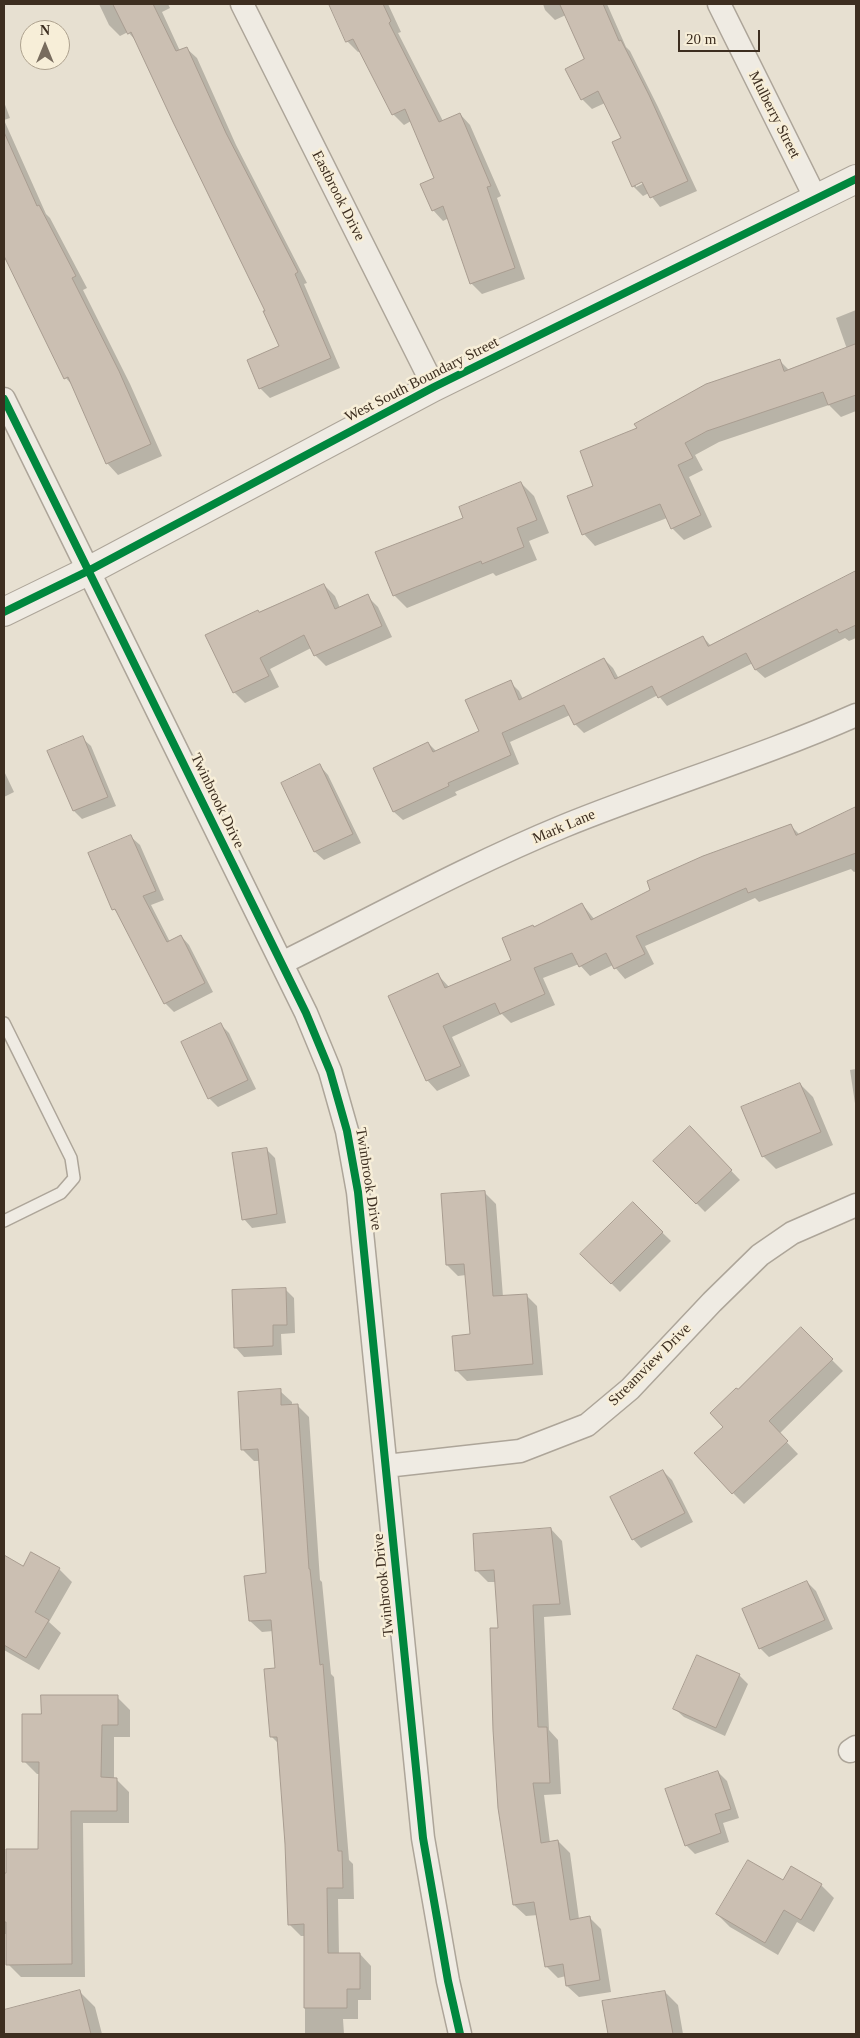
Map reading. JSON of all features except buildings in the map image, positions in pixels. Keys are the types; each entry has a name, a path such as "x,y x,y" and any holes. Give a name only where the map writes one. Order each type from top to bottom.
{"street":[{"name":"Eastbrook Drive","path":"242,4 434,387"},
{"name":"Mulberry Street","path":"718,4 816,199"},
{"name":"West South Boundary Street","path":"4,612 88,571 434,387 856,179"},
{"name":"Twinbrook Drive","path":"4,399 306,1013 330,1071 347,1130 358,1192 423,1838 448,1981 460,2034"},
{"name":"Mark Lane","path":"282,963 486,862 562,827 660,789 798,740 856,715"},
{"name":"Streamview Drive","path":"386,1466 520,1451 587,1424 630,1389 712,1302 760,1255 792,1233 856,1205"}],"lane":[{"path":"4,1221 61,1193 74,1178 71,1158 5,1028"}],"cycle path":[{"path":"4,612 88,571 434,387 856,179"},
{"path":"4,399 306,1013 330,1071 347,1131 358,1192 423,1838 448,1981 460,2034"}]}
